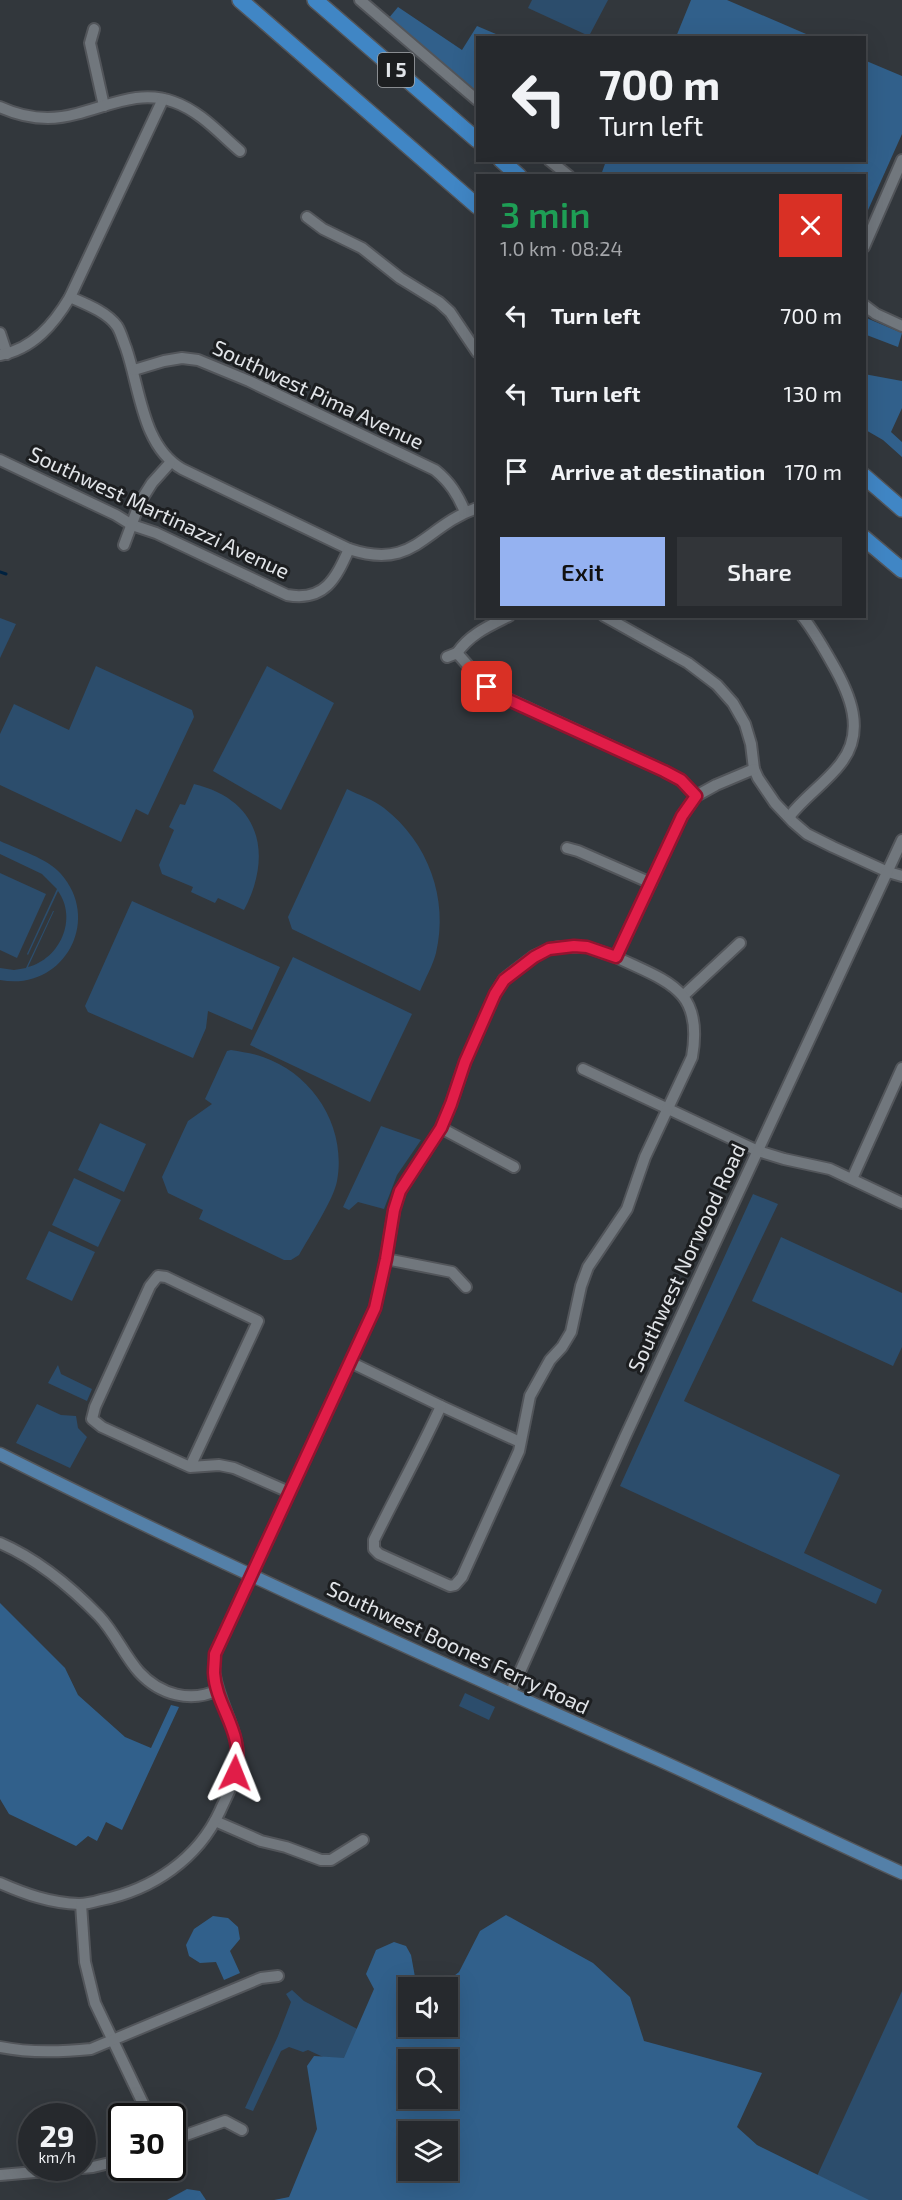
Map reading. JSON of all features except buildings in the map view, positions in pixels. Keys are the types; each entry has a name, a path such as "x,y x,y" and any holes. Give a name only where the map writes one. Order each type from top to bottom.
{"highway":[{"name":"I 5","path":"240,0 476,205"},
{"name":"I 5","path":"315,0 476,139"},
{"path":"503,162 517,174"},
{"path":"866,478 902,509"},
{"path":"866,540 902,570"}],"main road":[{"name":"Southwest Boones Ferry Road","path":"0,1454 251,1575 902,1873"}],"street":[{"path":"360,0 476,99"},
{"path":"94,29 90,43 104,106"},
{"path":"0,107 25,116 47,118 74,115 141,97 163,99 176,102 197,113 240,151"},
{"path":"0,333 4,355 37,338 50,327 70,297 163,99"},
{"path":"866,242 902,160"},
{"path":"552,162 566,174"},
{"path":"307,217 323,229 362,248 400,278 439,302 450,312 476,351"},
{"path":"70,297 106,315 117,326 134,370 153,439 170,463 349,549 369,555 384,556 414,547 465,512 476,508"},
{"path":"866,306 876,314 902,326"},
{"name":"Southwest Pima Avenue","path":"134,370 182,358 198,360 249,381 435,470 458,494 465,512"},
{"name":"Southwest Martinazzi Avenue","path":"0,460 116,515 132,525 156,533 279,591 295,596 310,595 330,584 338,574 349,549"},
{"path":"124,545 140,502 152,483 170,463"},
{"path":"505,618 465,641 452,655 487,687 504,698 664,771 681,780 696,796"},
{"path":"608,618 688,663 717,685 733,703 745,724 751,744 754,769 776,803 807,834 888,872 902,876"},
{"path":"789,817 800,802 841,764 849,750 854,732 853,711 845,686 813,629 804,618"},
{"path":"616,957 682,816 696,796 754,769"},
{"name":"Southwest Norwood Road","path":"510,1694 611,1468 902,840"},
{"path":"567,848 651,883"},
{"path":"683,996 740,943"},
{"path":"0,1883 29,1896 59,1902 81,1904 117,1897 143,1887 172,1870 196,1848 215,1821 231,1785 238,1761 235,1736 214,1673 215,1654 375,1308 394,1210 400,1191 441,1128 465,1062 495,994 504,980 534,957 549,949 587,947 616,957 670,984 683,996 690,1006 694,1023 695,1040 692,1057 645,1157 627,1209 588,1267 581,1286 571,1332 541,1375 530,1396 519,1451 462,1577 455,1585 445,1584 374,1550 374,1540 404,1478 414,1465 441,1407"},
{"path":"583,1069 758,1151 816,1165 902,1203"},
{"path":"852,1179 901,1075"},
{"path":"441,1128 514,1167"},
{"path":"386,1259 452,1272 466,1287"},
{"path":"190,1467 258,1321 166,1277 158,1276 150,1286 94,1407 92,1419 102,1427 190,1467 219,1465 234,1468 289,1492"},
{"path":"350,1362 441,1407 520,1442"},
{"path":"0,1543 37,1564 85,1601 102,1619 139,1672 154,1684 169,1693 185,1697 206,1696 218,1690"},
{"path":"215,1821 261,1841 286,1847 321,1860 331,1860 363,1840"},
{"path":"81,1904 85,1962 95,2003 143,2103"},
{"path":"0,2047 15,2050 91,2049 261,1978 278,1976"},
{"path":"186,2135 225,2121 242,2130"},
{"path":"0,2175 93,2167 108,2163"}],"shaded area":[{"path":"532,0 608,0 589,36 528,8"},
{"path":"691,0 727,0 811,36 676,36"},
{"path":"398,7 462,50 477,26 501,36 476,36 476,92 388,19"},
{"path":"866,61 902,76 902,134 866,215 866,174 601,174 606,162 866,162"},
{"path":"866,318 902,333 898,347 866,335"},
{"path":"866,374 902,381 902,408 891,432 902,442 902,457 883,440 866,430"},
{"path":"0,618 16,624 0,658"},
{"path":"96,666 192,710 194,717 148,815 136,809 121,842 0,785 0,734 14,704 69,730"},
{"path":"267,666 334,703 281,810 213,771"},
{"path":"194,784 217,792 234,803 247,816 255,832 259,850 258,869 244,910 218,898 215,903 191,892 193,887 162,874 159,865 174,830 169,827 180,804 185,805"},
{"path":"347,789 380,805 399,822 413,837 431,873 440,912 439,933 435,958 420,991 292,929 288,917"},
{"path":"0,841 41,859 55,868 73,893 78,912 77,932 70,949 58,964 42,975 22,981 0,980 0,968 14,970 26,968 54,911 28,967 49,956 57,947 62,936 66,925 66,914 64,902 58,891 28,955 57,889 42,874 0,854"},
{"path":"0,873 46,894 17,958 0,950"},
{"path":"132,901 280,967 252,1030 208,1011 206,1028 193,1058 88,1012 85,1006"},
{"path":"293,957 412,1014 370,1102 250,1045"},
{"path":"227,1051 263,1057 297,1076 323,1105 337,1141 339,1161 335,1189 299,1255 291,1260 284,1260 199,1219 203,1210 168,1193 162,1177 188,1121 212,1104 205,1099"},
{"path":"100,1123 146,1144 124,1192 78,1170"},
{"path":"381,1126 421,1140 397,1175 384,1209 358,1202 349,1210 343,1207"},
{"path":"74,1178 121,1200 98,1247 52,1225"},
{"path":"753,1194 778,1204 684,1401 840,1475 804,1553 882,1590 876,1604 620,1486"},
{"path":"49,1231 95,1252 72,1301 26,1279"},
{"path":"781,1237 902,1293 902,1347 893,1366 752,1301"},
{"path":"58,1365 61,1374 92,1389 87,1401 48,1383"},
{"path":"37,1404 61,1415 76,1416 78,1428 87,1437 70,1468 16,1443"},
{"path":"0,1603 65,1668 78,1695 125,1737 151,1748 171,1705 179,1707 122,1830 106,1822 97,1841 88,1836 76,1846 9,1814 0,1799"},
{"path":"465,1693 495,1707 489,1720 459,1706"},
{"path":"506,1915 593,1963 630,1997 644,2041 762,2073 737,2127 757,2145 869,2200 274,2200 289,2197 317,2129 307,2066 314,2056 344,2058 374,1989 366,1974 376,1950 394,1942 406,1946 411,1955 415,1977 398,1977 398,2037 458,2037 458,1977 453,1977 459,1972 480,1931"},
{"path":"213,1916 228,1918 238,1927 240,1939 230,1951 240,1973 224,1980 216,1962 200,1963 189,1956 186,1945 194,1929"},
{"path":"292,1990 304,2001 363,2032 347,2068 308,2050 303,2052 289,2047 281,2051 253,2111 245,2108 291,2002 286,1994"},
{"path":"902,1991 902,2200 806,2200"},
{"path":"187,2189 200,2191 206,2200 167,2200"}],"waterway":[{"path":"0,572 6,574"}],"route":[{"path":"235,1773 238,1761 235,1736 218,1690 214,1673 215,1654 375,1308 394,1210 400,1191 441,1128 465,1062 495,994 504,980 519,967 549,949 587,947 616,957 682,816 688,804 696,796 681,780 664,771 504,698 487,687"}]}
